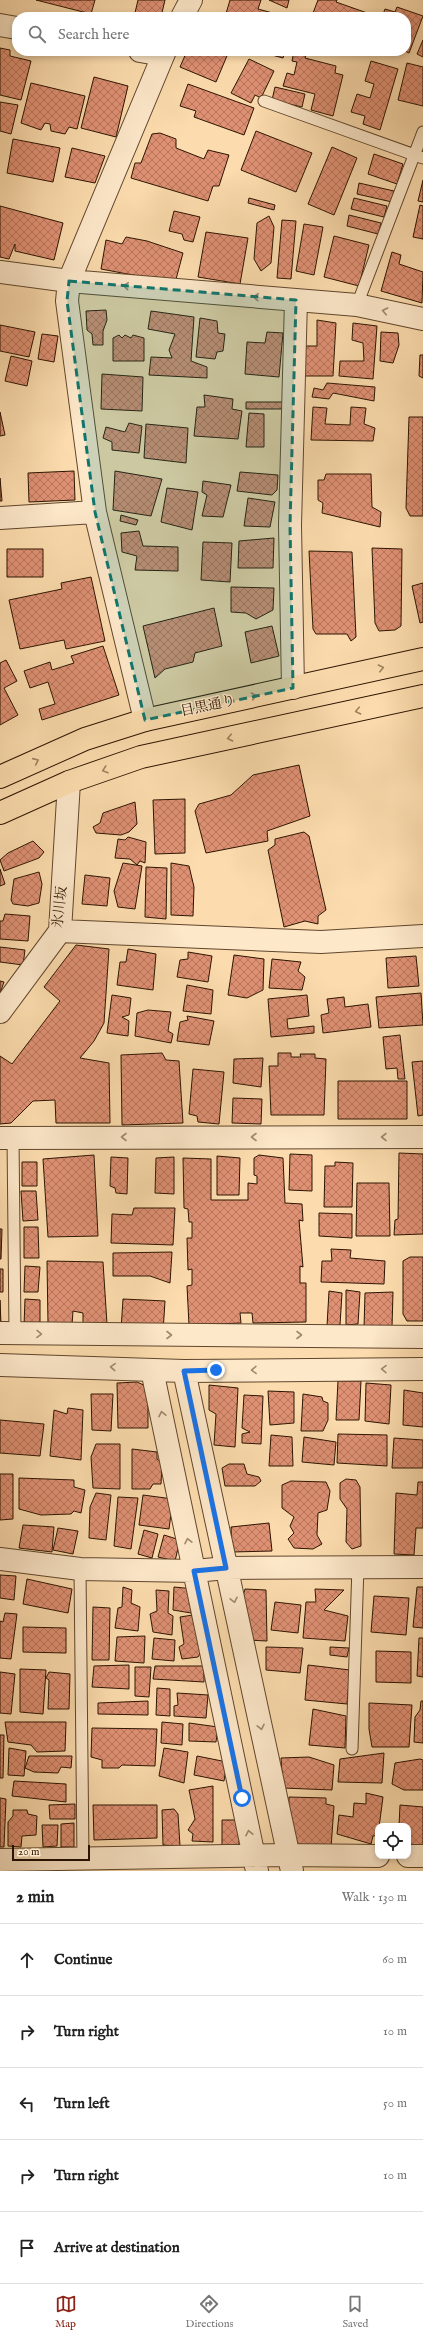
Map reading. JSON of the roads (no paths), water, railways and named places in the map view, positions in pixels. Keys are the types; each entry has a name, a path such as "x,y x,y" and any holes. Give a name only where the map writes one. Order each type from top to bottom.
{"main road":[{"name":"目黒通り","path":"0,776 86,739 145,720 423,659"},
{"path":"0,813 69,782 141,758 423,696"}],"street":[{"path":"185,12 191,0"},
{"path":"0,25 12,27"},
{"path":"145,720 95,512 67,301 69,281 163,56"},
{"path":"0,272 69,281 357,305 423,319"},
{"path":"293,688 290,525 296,300"},
{"path":"0,518 95,512"},
{"name":"氷川坂","path":"0,1012 60,931 69,782"},
{"path":"60,931 320,942 423,936"},
{"path":"7,1138 423,1137"},
{"path":"7,1333 423,1337"},
{"path":"0,1365 184,1371 423,1369"},
{"path":"152,1370 256,1864"},
{"path":"184,1371 291,1863"},
{"path":"0,1559 80,1569 194,1571 226,1568 358,1566 423,1567"},
{"path":"0,1860 83,1859 256,1864 291,1863 375,1856"},
{"path":"411,1856 423,1856"}],"lane":[{"path":"264,101 418,156"},
{"path":"357,305 418,156 423,132"},
{"path":"7,1138 7,1333"},
{"path":"352,1749 358,1566"},
{"path":"80,1569 83,1859"}]}
